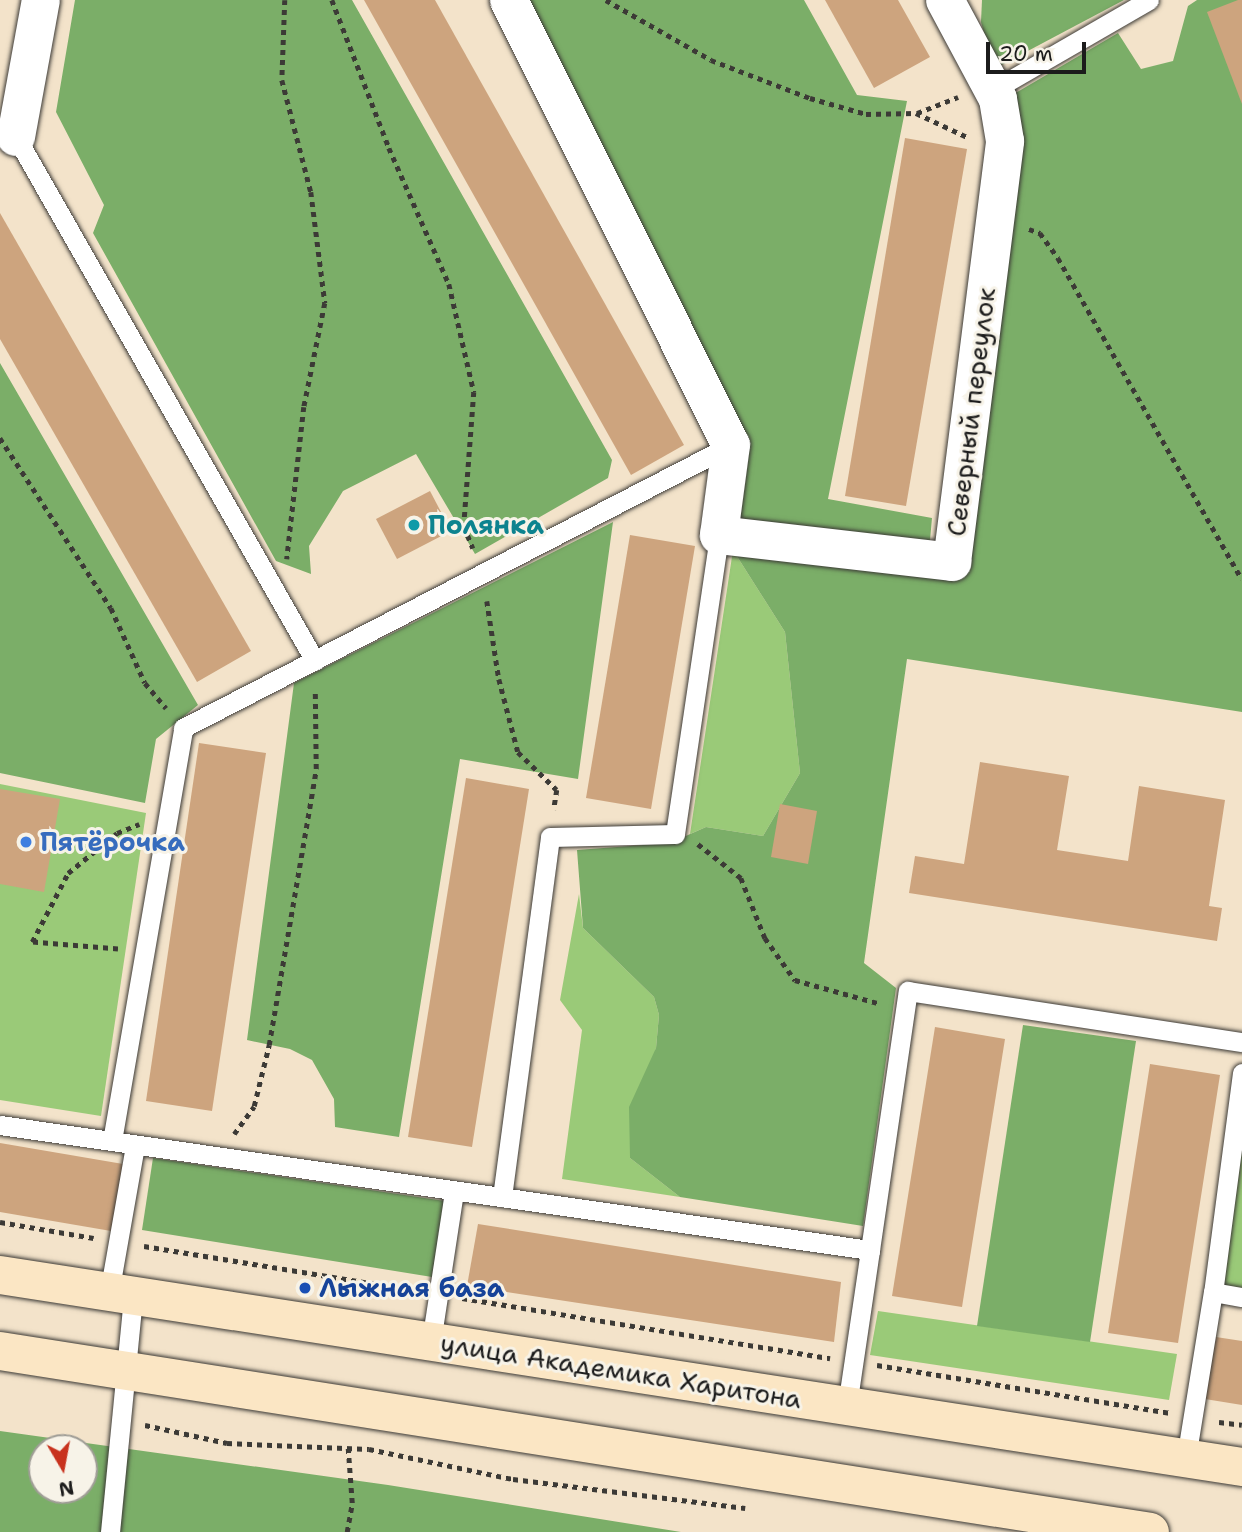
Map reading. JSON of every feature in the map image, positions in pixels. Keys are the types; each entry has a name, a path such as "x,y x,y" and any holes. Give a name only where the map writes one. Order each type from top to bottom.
{"main road":[{"name":"улица Академика Харитона","path":"0,1275 1242,1467"},
{"path":"0,1351 1150,1532"}],"street":[{"path":"16,137 41,0"},
{"path":"509,0 731,445 719,535"},
{"name":"Северный переулок","path":"719,535 952,562 1006,141 993,90 945,0"}],"lane":[{"path":"993,90 1149,0"},
{"path":"16,137 314,661"},
{"path":"113,1141 183,728 731,445"},
{"path":"502,1197 550,837 674,834 719,535"},
{"path":"847,1406 908,992 1242,1042"},
{"path":"1186,1458 1213,1293 1242,1073"},
{"path":"0,1125 870,1250"},
{"path":"110,1532 125,1371 118,1241 135,1145"},
{"path":"431,1342 454,1191"},
{"path":"1213,1293 1242,1297"}],"path":[{"path":"284,607 289,516 304,407 325,303 310,192 282,80 285,0"},
{"path":"332,0 389,148 449,284 474,391 464,526 483,573 499,679 519,752 557,790 550,837"},
{"path":"606,0 711,60 810,98 866,114 915,113 993,90"},
{"path":"915,113 963,133 1001,178"},
{"path":"996,217 1040,233 1058,257 1242,579"},
{"path":"0,438 111,608 145,682 183,728"},
{"path":"218,1157 254,1106 269,1045 316,769 314,661"},
{"path":"145,951 32,942 68,873 117,833 169,811"},
{"path":"674,834 708,848 741,878 765,938 795,980 905,1009"},
{"path":"0,1222 1242,1425"},
{"path":"120,1420 227,1443 348,1448 513,1479 755,1509"},
{"path":"347,1532 352,1503 348,1448"}],"green space":[{"path":"75,0 352,0 612,460 608,478 475,554 416,454 343,491 309,546 311,574 276,561 93,233 104,205 56,112"},
{"path":"522,0 804,0 857,95 907,101 828,499 932,518 929,551 732,520 746,441"},
{"path":"982,0 1124,0 994,69 981,22"},
{"path":"1197,0 1242,0 1242,712 907,659 864,963 896,988 863,1226 680,1197 630,1158 629,1107 656,1048 659,1015 654,997 583,928 577,850 670,843 706,827 763,836 800,773 785,632 733,550 961,578 1012,95 1118,33 1141,69 1173,61 1188,6"},
{"path":"0,363 198,705 156,739 145,803 0,773"},
{"path":"613,522 578,779 460,759 399,1137 335,1127 334,1099 312,1060 290,1049 247,1040 294,683"},
{"path":"733,550 785,632 800,773 763,836 706,827 690,834"},
{"path":"0,784 146,813 101,1116 0,1100"},
{"path":"579,894 583,928 654,997 659,1015 656,1048 630,1158 680,1197 562,1179 582,1030 560,1000"},
{"path":"1023,1025 1136,1041 1090,1342 977,1326"},
{"path":"1242,1149 1242,1288 1224,1285"},
{"path":"153,1158 445,1201 432,1277 142,1230"},
{"path":"878,1311 1177,1354 1169,1400 870,1355"},
{"path":"0,1431 28,1435 28,1504 98,1504 98,1445 388,1485 681,1532 0,1532"}],"building":[{"path":"364,0 435,0 684,445 631,475"},
{"path":"825,0 898,0 930,57 874,88"},
{"path":"1242,0 1242,104 1207,12"},
{"path":"905,138 967,149 906,506 845,496"},
{"path":"0,213 251,651 197,682 0,339"},
{"name":"Полянка","path":"430,491 451,531 397,559 376,519"},
{"path":"630,535 695,546 651,809 586,798"},
{"path":"199,743 266,753 212,1111 146,1101"},
{"path":"980,762 1069,776 1057,850 1128,861 1139,786 1225,800 1209,906 1222,908 1217,941 909,893 915,856 964,864"},
{"path":"466,778 529,789 472,1147 408,1137"},
{"name":"Пятёрочка","path":"0,789 60,799 44,892 0,884"},
{"path":"780,804 817,811 808,864 771,857"},
{"path":"935,1027 1005,1039 962,1307 892,1296"},
{"path":"1150,1064 1220,1075 1178,1343 1108,1333"},
{"path":"0,1143 123,1164 111,1231 0,1212"},
{"path":"478,1224 841,1282 834,1342 467,1286"},
{"path":"1216,1337 1242,1341 1242,1405 1205,1399"}],"place":[{"name":"Полянка","path":"414,525"},
{"name":"Пятёрочка","path":"26,842"},
{"name":"Лыжная база","path":"305,1288"}]}
